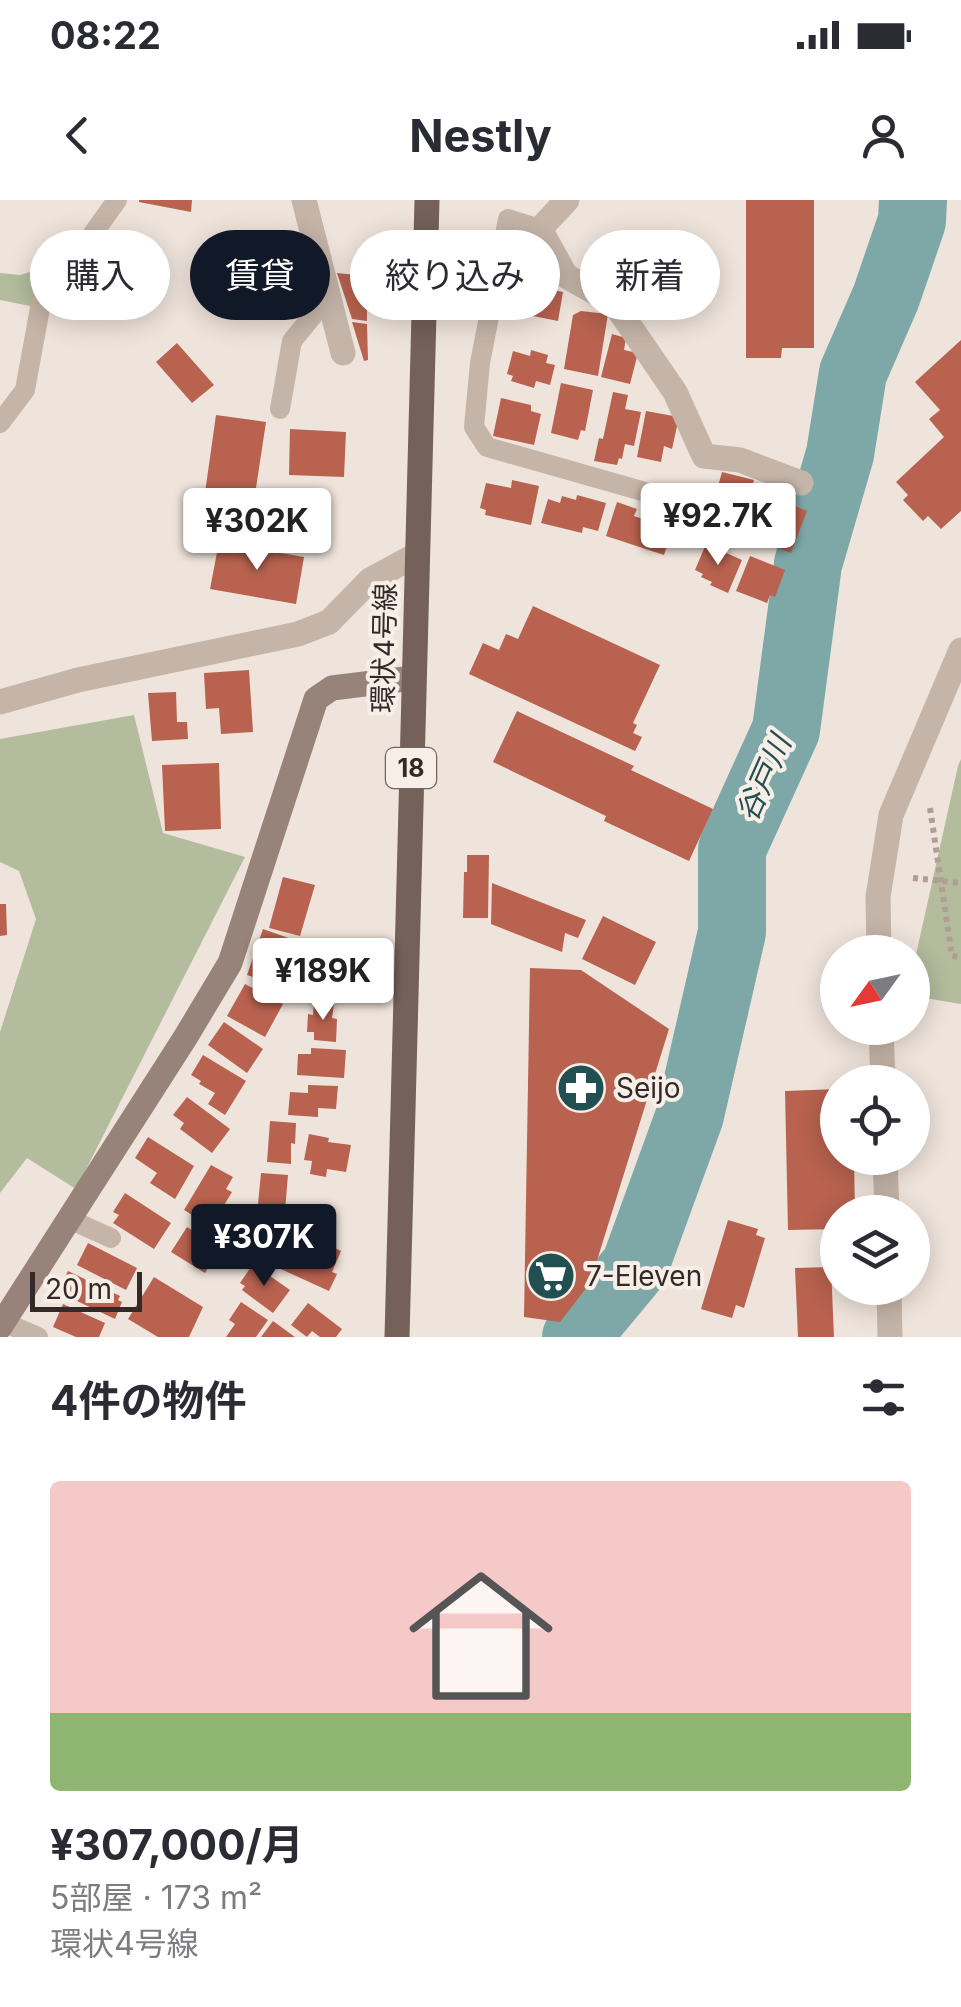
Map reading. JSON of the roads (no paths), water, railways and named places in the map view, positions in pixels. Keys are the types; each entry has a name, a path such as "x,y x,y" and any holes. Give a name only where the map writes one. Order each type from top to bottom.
{"main road":[{"name":"環状4号線","path":"397,1337 427,200"}],"street":[{"path":"304,200 311,230"},
{"path":"567,200 540,229 566,276 614,303 675,392 704,456 740,460 802,483"},
{"path":"330,305 342,354"},
{"path":"0,702 78,680 298,634 329,622 370,580 416,554"},
{"path":"879,935 878,897 891,816 961,650"},
{"path":"2,1324 230,963 316,699 332,688 413,678"},
{"path":"889,1305 890,1337"}],"lane":[{"path":"0,423 25,390 40,308 117,200"},
{"path":"540,229 508,218 480,362 474,428 487,447 642,491 700,514"},
{"path":"280,410 292,341 309,320"},
{"path":"69,1219 111,1238"},
{"path":"2,1324 38,1337"}],"waterway":[{"name":"谷戸川","path":"576,1337 635,1266 690,1115 732,932 732,849 786,730 808,564 840,454 853,373 886,297 912,221 913,200"}],"place":[{"name":"Seijo","path":"581,1088"},
{"name":"7-Eleven","path":"551,1276"}]}
